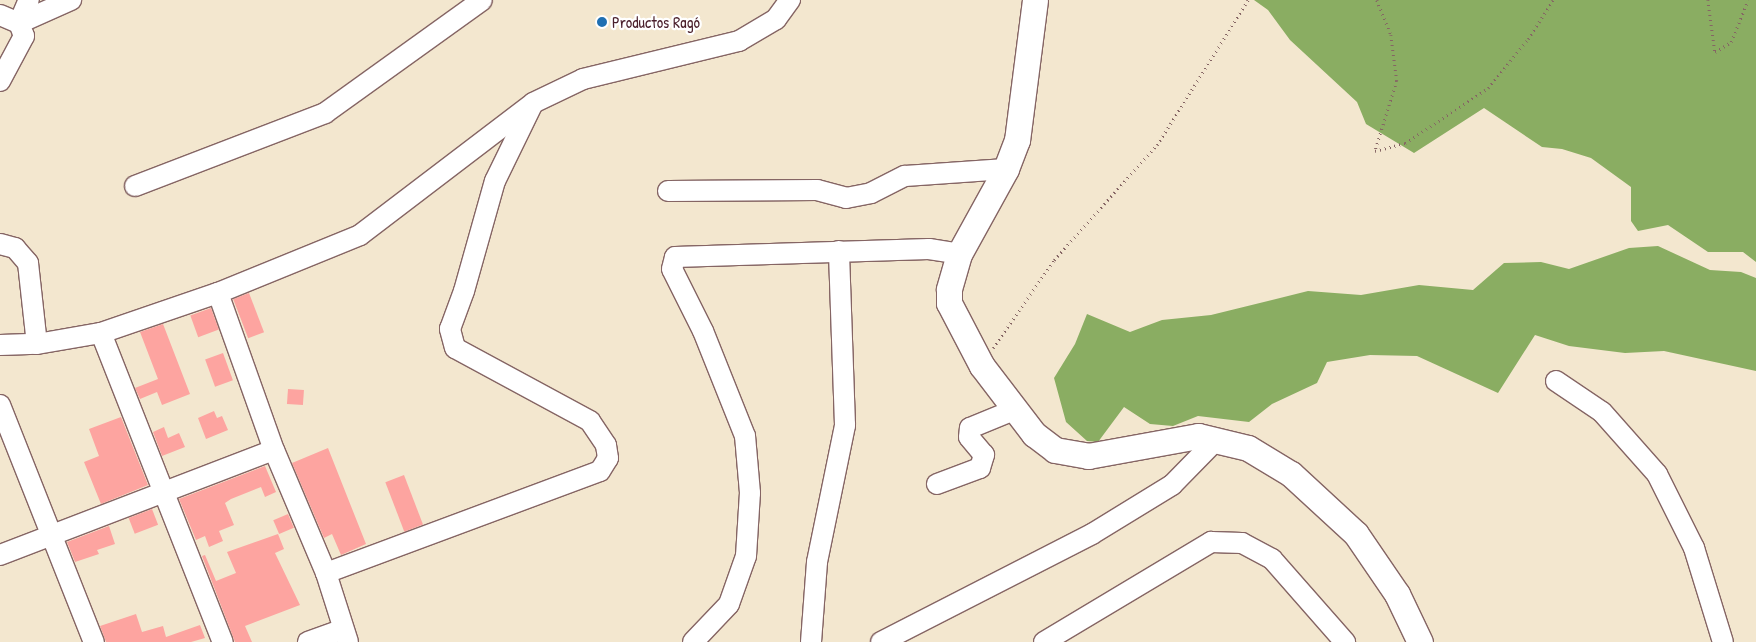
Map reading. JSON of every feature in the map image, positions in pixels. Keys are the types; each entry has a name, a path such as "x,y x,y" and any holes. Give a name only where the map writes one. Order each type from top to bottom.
{"main road":[{"path":"1035,0 1017,140 1006,169 959,254 951,276 949,303 982,366 1034,434 1056,450 1069,454 1088,456 1136,449 1182,437 1216,439 1255,452 1291,474 1324,502 1356,534 1377,562 1397,594 1420,642"}],"street":[{"path":"19,23 29,0"},
{"path":"19,23 71,0"},
{"path":"135,186 325,113 482,0"},
{"path":"0,345 37,344 101,333 218,293 360,235 533,103 583,79 739,41 776,19 790,0"},
{"path":"0,14 19,23 24,36 0,81"},
{"path":"326,573 600,471 608,458 606,445 590,421 455,348 450,329 464,291 495,181 533,103"},
{"path":"668,190 817,190 846,198 871,194 905,176 1006,169"},
{"path":"0,244 15,248 28,263 37,344"},
{"path":"693,642 729,604 746,556 750,493 745,436 703,331 672,269 673,262 680,256 839,251 928,249 959,254"},
{"path":"811,642 817,562 845,425 839,251"},
{"path":"218,293 274,450 326,573 346,636 308,642"},
{"path":"101,333 223,642"},
{"path":"1556,381 1602,412 1657,474 1694,548 1723,642"},
{"path":"0,405 94,642"},
{"path":"937,484 980,468 984,455 969,437 970,428 1014,410"},
{"path":"881,642 1092,534 1172,485 1216,439"},
{"path":"0,555 274,450"},
{"path":"1044,642 1211,542 1242,543 1272,559 1345,642"}],"path":[{"path":"982,366 1054,260 1157,145 1248,0"},
{"path":"1377,0 1391,35 1397,81 1375,151 1406,143 1488,88 1528,39 1553,0"},
{"path":"1708,0 1715,52 1731,42 1748,0"}],"green space":[{"path":"1254,0 1756,0 1756,262 1743,252 1708,252 1668,225 1638,231 1631,221 1631,187 1591,158 1562,149 1542,147 1484,108 1414,153 1366,124 1357,102 1290,40 1268,10"},
{"path":"1658,246 1710,270 1741,272 1756,278 1756,371 1664,351 1625,353 1569,346 1535,335 1498,393 1417,356 1370,355 1327,362 1317,383 1272,404 1249,422 1198,416 1173,426 1150,424 1124,407 1098,442 1087,441 1066,422 1054,378 1075,344 1087,314 1130,332 1162,320 1211,315 1308,291 1361,295 1419,285 1473,290 1504,263 1541,262 1569,269 1629,248"}],"building":[{"path":"249,293 264,332 248,338 233,299"},
{"path":"211,308 219,330 198,337 190,316"},
{"path":"163,324 190,394 162,405 157,392 140,399 135,388 158,379 140,332"},
{"path":"223,353 233,380 215,387 205,359"},
{"path":"288,389 304,390 303,405 287,404"},
{"path":"214,411 217,418 222,416 228,430 206,439 198,418"},
{"path":"121,417 148,485 101,504 84,462 99,456 89,429"},
{"path":"164,427 168,438 179,433 185,447 162,456 153,432"},
{"path":"328,448 366,544 341,555 332,534 324,538 292,463"},
{"path":"265,466 276,492 265,497 261,487 231,499 225,503 234,525 219,531 223,541 209,547 205,536 196,540 179,499"},
{"path":"404,475 423,524 404,532 385,482"},
{"path":"152,509 158,525 135,534 129,518"},
{"path":"288,514 294,528 279,534 273,520"},
{"path":"109,526 115,544 97,550 99,554 75,562 67,542"},
{"path":"278,534 284,549 275,553 300,605 245,626 252,642 235,642 202,556 205,555 216,581 236,573 227,552"},
{"path":"136,614 142,632 163,626 166,637 200,625 205,638 191,642 106,642 100,626"}],"place":[{"name":"Productos Ragó","path":"602,22"}]}
